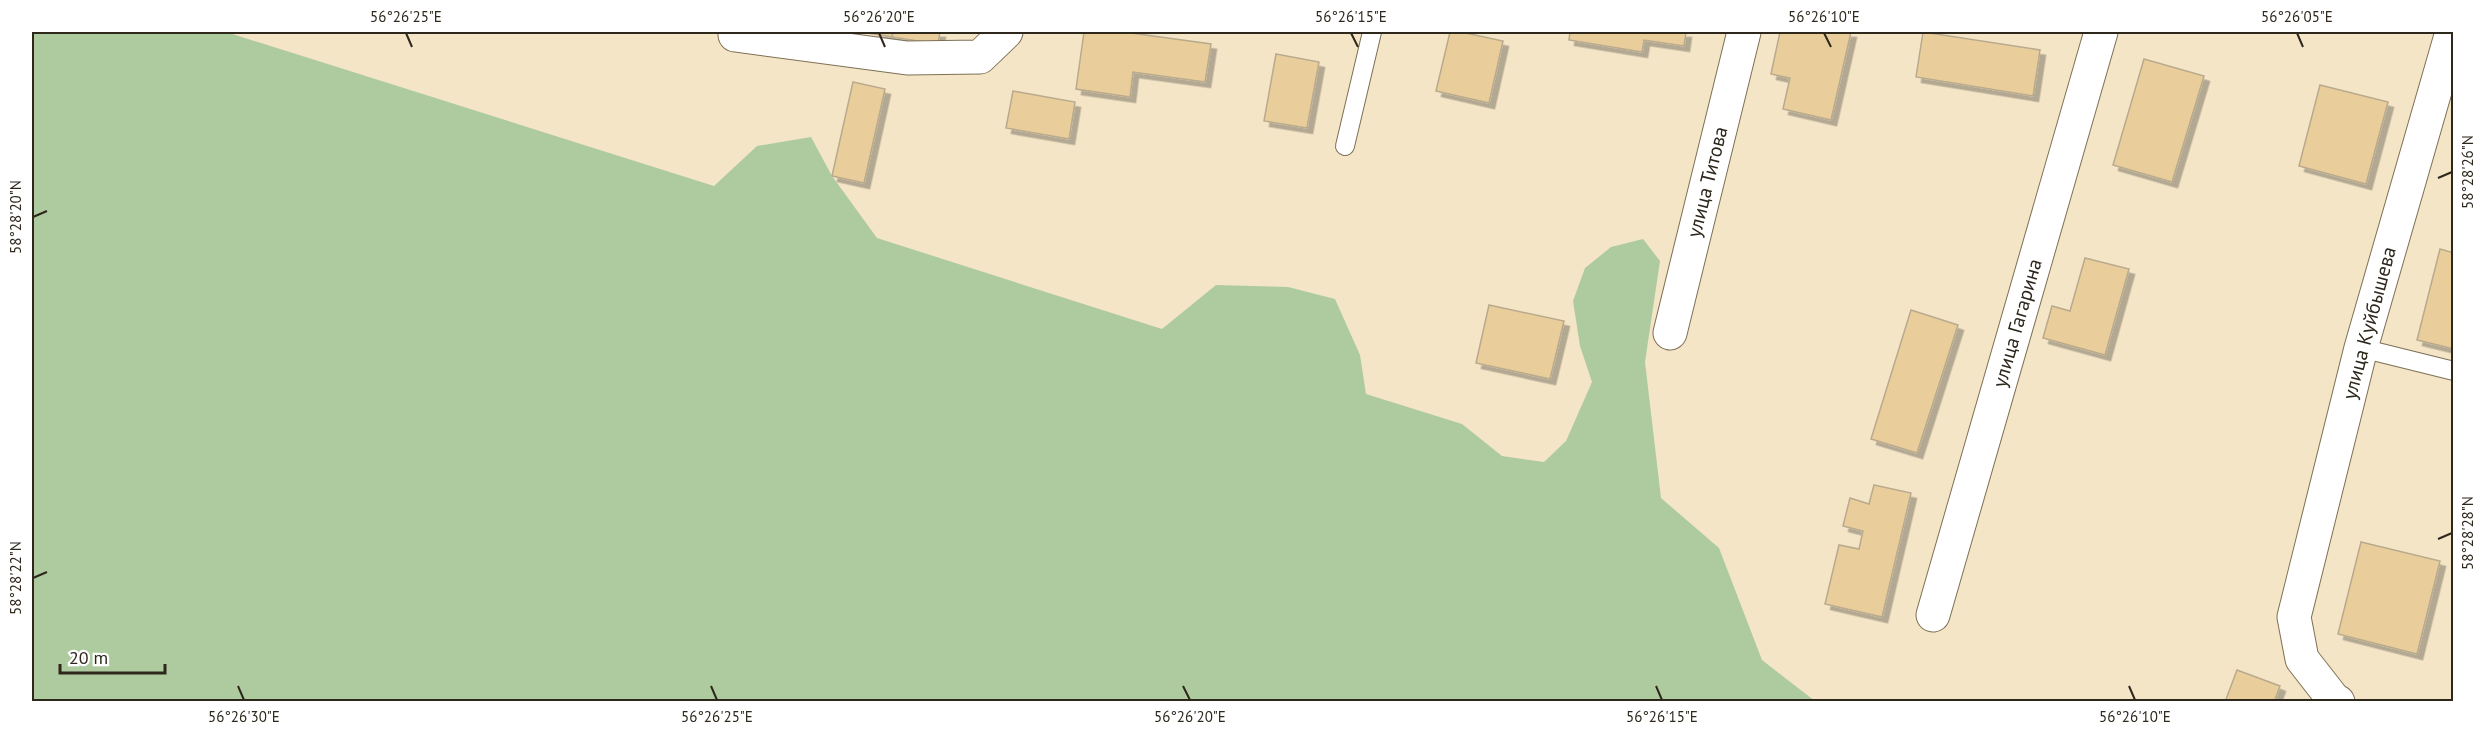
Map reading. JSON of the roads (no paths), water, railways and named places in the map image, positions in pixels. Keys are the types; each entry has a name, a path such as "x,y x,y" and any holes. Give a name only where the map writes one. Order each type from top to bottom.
{"street":[{"path":"736,33 906,58 980,57 1006,32"},
{"name":"улица Титова","path":"1671,333 1744,32"},
{"name":"улица Гагарина","path":"1933,615 2101,32"},
{"name":"улица Куйбышева","path":"2335,701 2302,659 2294,617 2361,348 2452,32"}],"lane":[{"path":"1345,146 1372,32"},
{"path":"2361,348 2454,371"}]}
